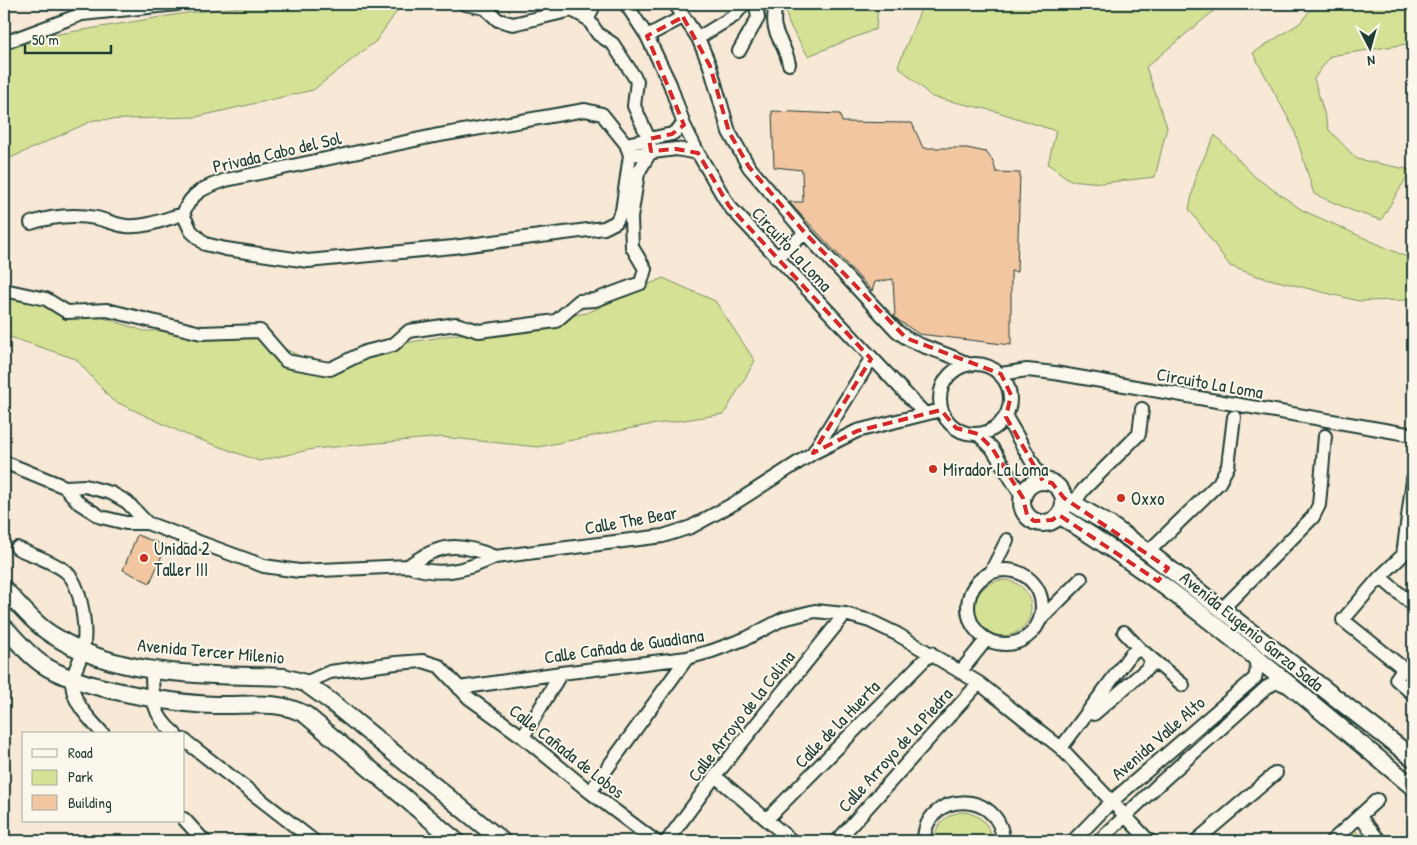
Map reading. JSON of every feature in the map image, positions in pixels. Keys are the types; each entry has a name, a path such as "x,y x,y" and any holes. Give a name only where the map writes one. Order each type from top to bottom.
{"street":[{"path":"4,44 82,14 176,4"},
{"path":"4,290 46,299 67,312 107,310 201,333 260,331 286,361 330,369 365,352 393,345 409,331 456,324 479,330 556,321 579,300 595,300 641,283 645,269 632,246 631,218 638,173 650,145 634,106 637,80 613,44 598,34 588,19 572,10 513,24 498,20 485,8 465,4"},
{"path":"588,19 593,8 592,4"},
{"path":"626,4 647,36 684,17"},
{"path":"675,4 698,38 734,16 744,4"},
{"path":"739,51 758,18 757,6 775,10 774,33 786,49 789,64"},
{"name":"Circuito La Loma","path":"647,36 670,84 684,125 729,206 871,359 924,413"},
{"name":"Circuito La Loma","path":"698,38 710,66 733,139 749,167 805,233 906,338 914,344 952,354 967,364"},
{"name":"Privada Cabo del Sol","path":"183,214 188,201 201,188 226,180 434,136 585,110 602,114 628,150"},
{"path":"31,223 50,217 71,215 97,218 126,226 145,226 183,214 191,231 205,244 226,249 308,261 604,228 616,222 622,211 628,150 650,145 672,134 684,125"},
{"path":"650,145 698,153"},
{"path":"776,258 805,233"},
{"name":"Calle The Bear","path":"813,453 871,359"},
{"path":"967,364 982,364 1001,374 1011,395 1006,417 994,429 978,434 966,433 956,428 947,420 941,410 940,395 944,381 954,370 967,364"},
{"name":"Circuito La Loma","path":"1001,374 1027,370 1055,373 1413,435"},
{"path":"1069,500 1052,483 1043,481 1030,486 1023,498 1023,507 1027,515 1034,521 1052,520 1059,515 1069,500 1083,490 1139,434 1142,409"},
{"name":"Calle The Bear","path":"65,487 79,503 101,517 126,523 147,523 264,566 299,571 408,566 425,572 451,572 473,568 494,557 663,536 690,527 735,503 813,453 857,432 941,410"},
{"path":"1006,417 1043,481"},
{"path":"1148,552 1219,482 1228,466 1234,417"},
{"path":"978,434 992,448 1023,498"},
{"path":"1222,609 1313,517 1319,505 1325,436"},
{"name":"Calle The Bear","path":"4,462 65,487 85,486 111,493 127,502 147,523"},
{"path":"1413,478 1408,556 1380,577 1343,620 1408,672 1396,679 1413,694"},
{"name":"Avenida Eugenio Garza Sada","path":"1069,500 1148,552 1413,758"},
{"name":"Avenida Eugenio Garza Sada","path":"1059,515 1097,538 1158,581 1413,787"},
{"path":"991,572 1008,540"},
{"path":"408,566 424,554 448,547 471,547 494,557"},
{"path":"17,548 64,571 72,578 78,589 84,629 82,651 72,679 77,702 101,732"},
{"path":"1158,581 1168,568"},
{"path":"1040,620 1042,608 1040,595 1034,584 1026,576 1015,571 991,572 981,578 973,587 968,598 967,610 970,622 977,632 986,640 998,644 1017,642 1033,631 1040,620 1081,579"},
{"path":"1380,577 1413,605"},
{"name":"Avenida Tercer Milenio","path":"4,589 52,636 82,651 152,670 284,677 305,683 330,701 502,841"},
{"name":"Calle Cañada de Guadiana","path":"459,688 561,673 687,658 747,638 783,619 815,611 845,614 870,621 930,653 979,683 1061,748 1149,841"},
{"name":"Calle Arroyo de la Colina","path":"666,841 715,776 845,614"},
{"path":"4,627 42,664 72,679 152,698 214,705 280,705 292,707 306,715 454,840 472,818"},
{"path":"1124,632 1140,649 1183,685"},
{"path":"961,671 986,640"},
{"path":"1061,748 1131,654 1140,649"},
{"name":"Calle de la Huerta","path":"768,819 930,653"},
{"path":"590,792 687,658"},
{"path":"1077,728 1148,667 1151,658"},
{"name":"Avenida Valle Alto","path":"1073,841 1111,802 1255,678 1257,669 1255,659"},
{"path":"305,683 330,672 423,661 440,666 459,688"},
{"path":"152,670 152,698 164,724 174,732"},
{"path":"523,737 561,673"},
{"name":"Avenida Valle Alto","path":"1099,841 1267,687 1277,682 1290,686"},
{"name":"Calle Arroyo de la Piedra","path":"838,841 979,683"},
{"name":"Calle Cañada de Lobos","path":"459,688 469,698 523,737 590,792 655,841"},
{"path":"185,741 314,841"},
{"path":"1196,841 1276,772"},
{"path":"715,776 792,841"},
{"path":"1332,841 1377,800"},
{"path":"924,841 925,830 935,814 946,806 963,802 983,807 992,813 999,824 1003,841"},
{"path":"1359,816 1380,841"},
{"path":"185,820 204,841"}],"highlighted area":[{"path":"683,17 710,66 729,132 749,167 805,233 906,338 1001,374 1011,395 1006,417 1043,481 1052,483 1064,498 1168,568 1158,581 1059,515 1052,520 1034,521 1027,515 1023,498 992,448 978,434 956,428 941,410 857,431 813,453 871,359 729,206 698,153 676,149 651,151 649,139 672,134 684,125 647,36"}],"green space":[{"path":"268,4 402,4 376,41 313,90 196,117 94,120 4,161 4,43 186,13"},
{"path":"784,4 878,4 876,29 808,56 789,24"},
{"path":"923,4 1222,4 1146,67 1167,127 1155,177 1102,183 1070,180 1048,164 1056,131 995,111 932,97 898,66"},
{"path":"1315,4 1413,4 1413,43 1330,56 1314,79 1329,130 1357,159 1411,170 1381,220 1353,211 1314,194 1294,129 1253,53 1300,23"},
{"path":"1215,135 1255,177 1302,210 1409,258 1410,300 1359,301 1257,276 1230,266 1189,209 1197,172"},
{"path":"663,278 715,301 755,361 724,414 643,426 538,447 442,437 313,449 259,461 187,435 112,400 76,359 4,335 4,293 46,299 144,331 249,331 322,367 393,345 587,313"},
{"path":"1003,580 1014,582 1023,588 1029,597 1031,608 1029,619 1023,628 1014,634 1003,636 992,634 983,628 977,619 975,608 977,597 983,588 992,582"},
{"path":"963,812 974,815 983,821 989,830 992,841 934,841 942,821 951,815"},
{"path":"1352,827 1365,841 1339,841"}],"building":[{"path":"772,111 840,114 842,122 912,123 923,148 967,148 986,152 993,161 996,172 1020,173 1017,272 1011,271 1011,345 919,334 898,320 895,317 893,279 875,282 872,291 789,202 803,202 802,170 774,167"},
{"name":"Unidad 2 Taller III","path":"137,535 166,546 150,583 123,570"}],"place":[{"name":"Mirador La Loma","path":"933,469"},
{"name":"Oxxo","path":"1121,498"},
{"name":"Unidad 2 Taller III","path":"144,558"}]}
